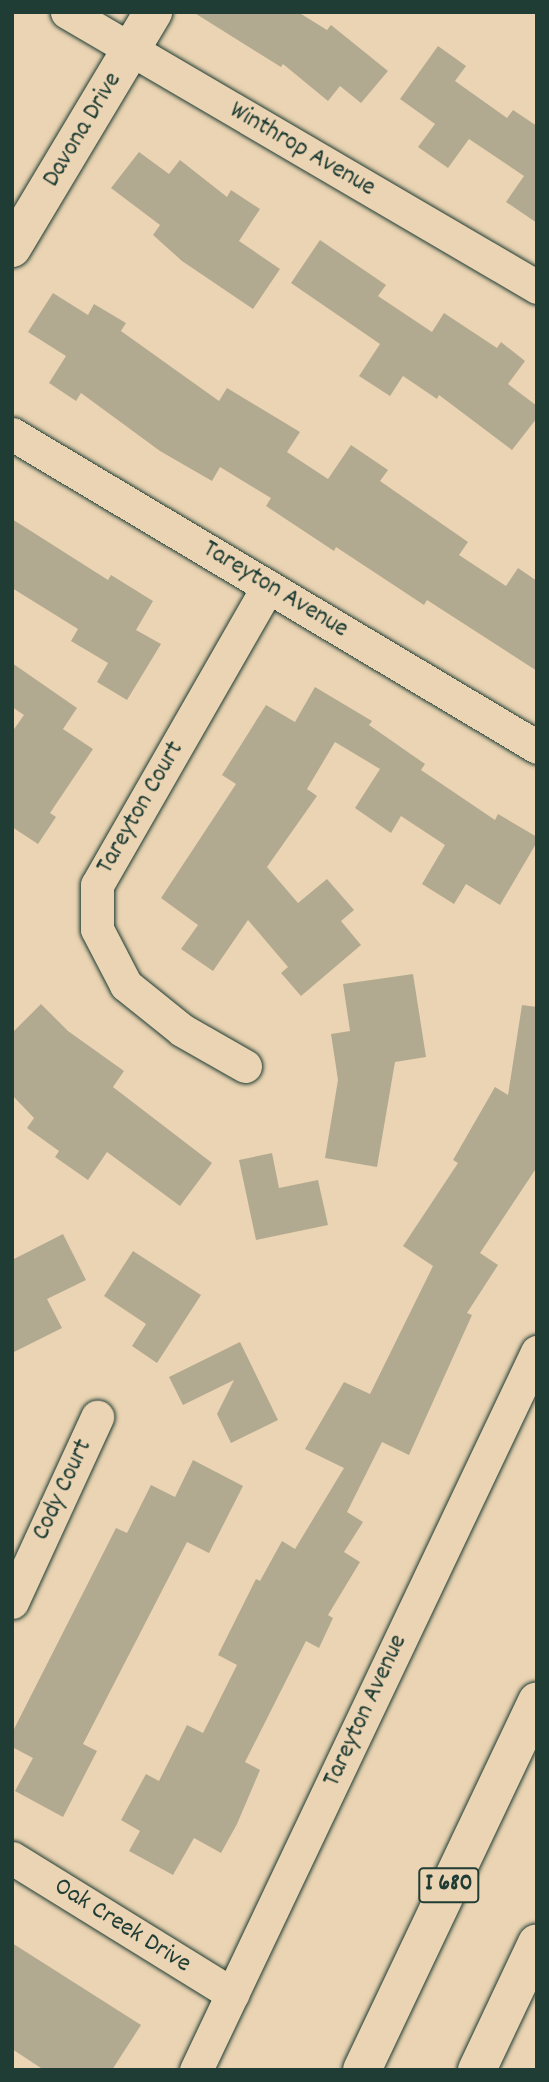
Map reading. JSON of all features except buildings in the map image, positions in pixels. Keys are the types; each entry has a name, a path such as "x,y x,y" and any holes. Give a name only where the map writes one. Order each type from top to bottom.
{"main road":[{"name":"Davona Drive","path":"12,248 153,12"},
{"name":"I 680","path":"362,2070 537,1700"},
{"path":"477,2070 537,1943"}],"street":[{"name":"Winthrop Avenue","path":"67,12 537,287"},
{"name":"Tareyton Avenue","path":"12,435 537,747"},
{"name":"Tareyton Court","path":"245,1066 183,1030 126,985 97,929 97,885 268,586"},
{"name":"Tareyton Avenue","path":"196,2070 537,1352"},
{"name":"Cody Court","path":"12,1602 97,1417"},
{"name":"Oak Creek Drive","path":"12,1858 232,1994"}]}
